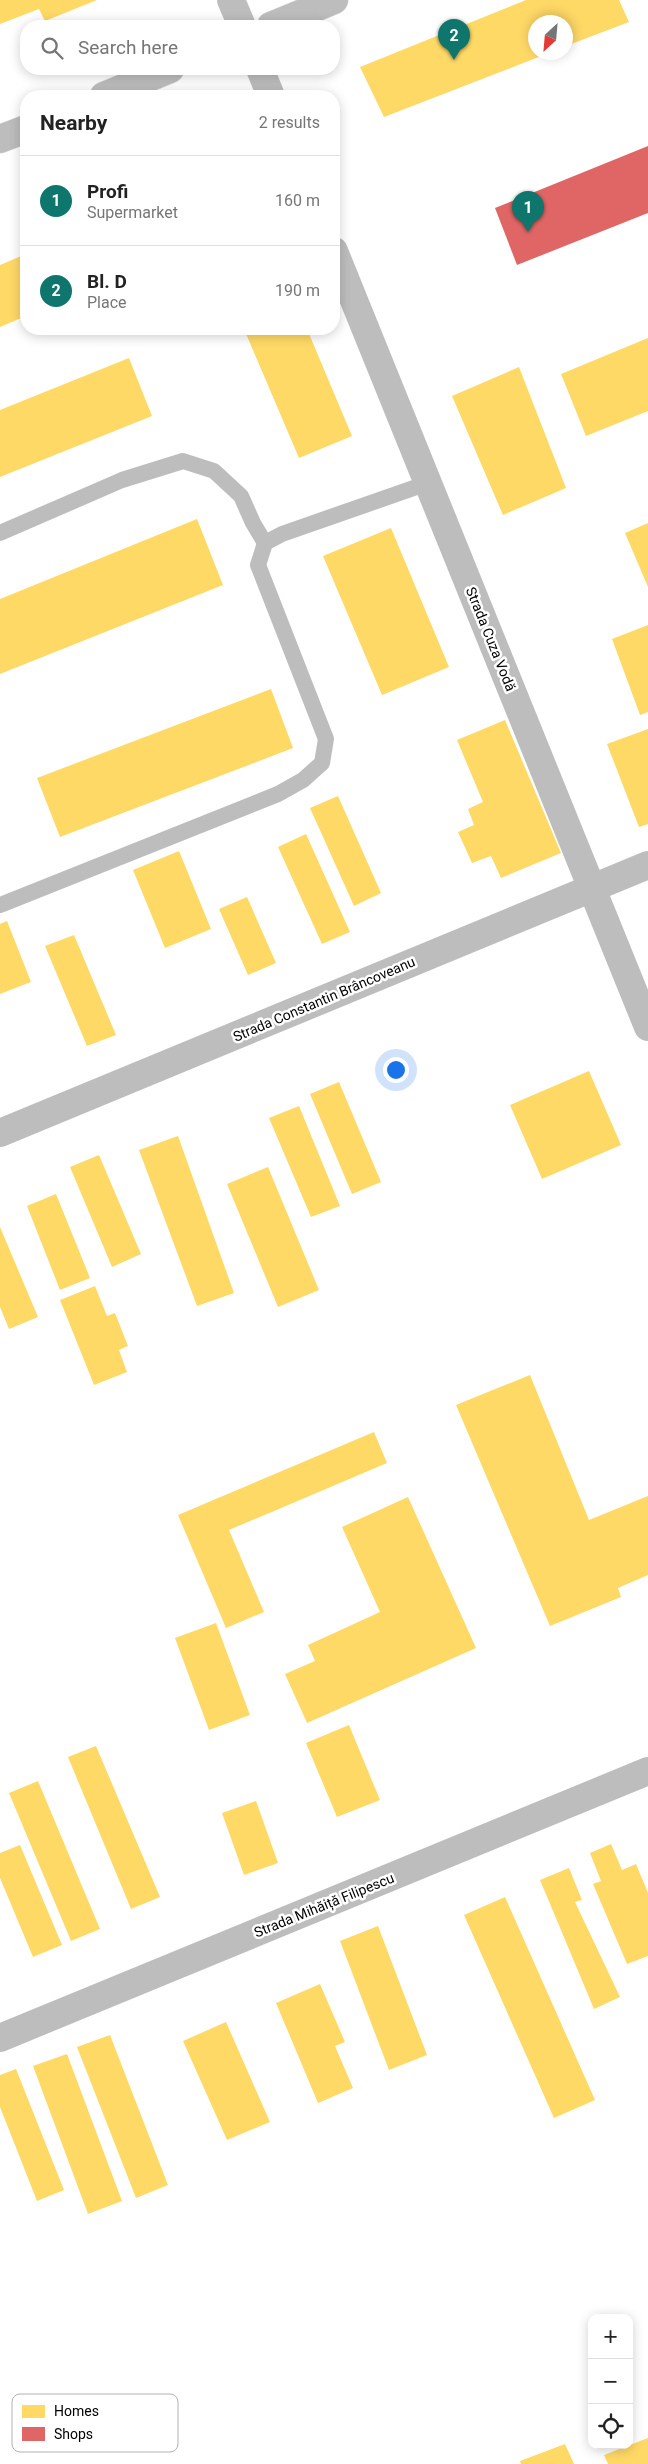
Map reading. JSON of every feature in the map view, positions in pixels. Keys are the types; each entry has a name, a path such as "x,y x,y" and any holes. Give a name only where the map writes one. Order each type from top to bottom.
{"street":[{"path":"231,0 239,20"},
{"path":"286,20 334,0"},
{"path":"119,90 155,75"},
{"path":"262,75 269,90"},
{"path":"0,140 20,132"},
{"name":"Strada Cuza Vodă","path":"340,266 648,1027"},
{"name":"Strada Constantin Brâncoveanu","path":"0,1134 648,865"},
{"name":"Strada Mihăiță Filipescu","path":"0,2038 648,1771"}],"lane":[{"path":"0,533 122,480 183,461 214,471 241,496 252,523 265,543"},
{"path":"0,905 278,794 303,780 322,763 326,739 258,565 265,543 282,534 428,483"}],"building: Homes":[{"path":"0,0 97,0 47,20 44,20 39,9 0,24"},
{"path":"526,0 619,0 629,22 573,43 573,15 528,15 528,60 531,60 384,117 360,67"},
{"path":"20,257 20,319 0,327 0,265"},
{"path":"247,335 310,335 352,436 299,458"},
{"path":"648,338 648,411 586,436 561,374"},
{"path":"129,358 152,416 0,477 0,410"},
{"path":"519,367 566,488 503,515 452,396"},
{"path":"197,519 223,585 0,674 0,599"},
{"path":"648,523 648,587 625,533"},
{"path":"391,528 449,667 382,695 323,556"},
{"path":"648,625 648,712 640,715 612,639"},
{"path":"271,689 293,748 60,837 37,778"},
{"path":"505,720 561,853 501,878 491,856 472,863 458,832 474,825 468,809 483,802 457,740"},
{"path":"648,729 648,824 639,827 607,744"},
{"path":"338,796 381,893 354,906 310,808"},
{"path":"306,834 350,932 322,944 278,847"},
{"path":"179,851 211,929 165,948 133,870"},
{"path":"247,897 276,963 248,975 219,909"},
{"path":"7,921 31,982 0,994 0,924"},
{"path":"74,935 116,1035 87,1046 45,946"},
{"path":"589,1071 621,1145 542,1179 510,1105"},
{"path":"339,1082 381,1182 352,1194 310,1094"},
{"path":"299,1106 340,1206 311,1217 269,1118"},
{"path":"178,1136 234,1293 197,1306 139,1150"},
{"path":"99,1155 141,1254 112,1267 70,1167"},
{"path":"268,1167 319,1290 278,1307 227,1184"},
{"path":"56,1194 90,1278 60,1290 27,1206"},
{"path":"0,1227 38,1317 9,1329 0,1307"},
{"path":"95,1286 107,1316 115,1313 128,1346 119,1350 127,1372 94,1385 60,1300"},
{"path":"530,1375 589,1520 648,1496 648,1575 618,1588 621,1597 550,1626 456,1405"},
{"path":"374,1432 387,1463 229,1530 264,1612 226,1628 178,1515"},
{"path":"408,1497 476,1648 307,1723 285,1674 315,1661 308,1645 380,1612 342,1527"},
{"path":"216,1623 250,1715 209,1730 175,1638"},
{"path":"349,1725 380,1800 337,1817 306,1743"},
{"path":"96,1746 160,1897 131,1909 68,1757"},
{"path":"38,1781 100,1929 71,1941 9,1793"},
{"path":"256,1801 278,1863 244,1875 222,1813"},
{"path":"611,1844 622,1870 636,1864 648,1893 648,1956 627,1964 593,1884 601,1881 590,1853"},
{"path":"20,1845 62,1945 33,1957 0,1878 0,1853"},
{"path":"569,1868 582,1900 575,1902 620,1997 594,2009 540,1880"},
{"path":"505,1897 595,2100 554,2118 464,1915"},
{"path":"378,1926 427,2055 389,2070 340,1941"},
{"path":"320,1984 345,2042 335,2046 353,2088 318,2103 276,2003"},
{"path":"226,2022 270,2122 227,2140 183,2041"},
{"path":"110,2035 168,2185 136,2198 77,2047"},
{"path":"67,2054 122,2201 88,2214 33,2066"},
{"path":"16,2069 64,2190 37,2201 0,2107 0,2075"},
{"path":"648,2438 648,2464 608,2464 604,2455 620,2449 633,2449 633,2444"},
{"path":"565,2444 574,2464 521,2464 520,2461"}],"building: Shops":[{"path":"648,146 648,213 517,265 495,208"}],"place":[{"name":"Bl. D","path":"454,60"},
{"name":"Profi","path":"528,232"}]}
